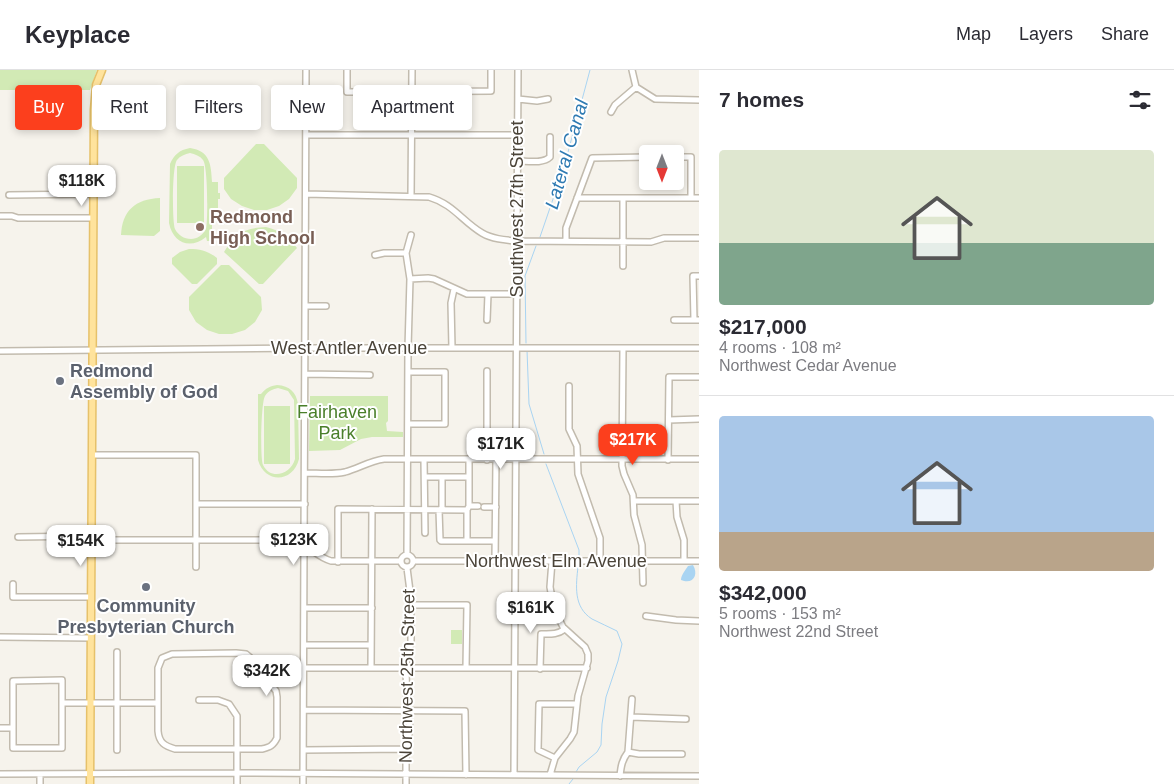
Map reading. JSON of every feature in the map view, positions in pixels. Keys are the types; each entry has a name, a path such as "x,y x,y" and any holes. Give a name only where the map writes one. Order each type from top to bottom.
{"main road":[{"path":"90,784 94,110 96,85 102,70"}],"street":[{"path":"303,784 306,70"},
{"path":"412,70 412,85"},
{"path":"472,92 490,92 491,70"},
{"name":"Southwest 27th Street","path":"514,775 518,70"},
{"path":"632,70 636,87 655,99 699,100"},
{"path":"347,72 347,92 353,92"},
{"path":"611,112 615,105 636,87"},
{"path":"518,99 537,101 548,99"},
{"path":"411,130 411,196"},
{"path":"306,136 517,135"},
{"path":"517,161 547,160 550,155 550,137"},
{"path":"566,241 566,228 592,158 639,157"},
{"path":"684,157 691,157 691,198"},
{"path":"10,195 93,194"},
{"path":"306,194 429,197 447,204 482,233 495,239 517,241 651,242 664,238 699,238"},
{"path":"577,198 699,198"},
{"path":"623,198 623,266"},
{"path":"0,216 18,218 93,218"},
{"path":"407,555 410,279 406,254 411,235"},
{"path":"375,255 384,252 406,254"},
{"path":"674,320 696,320 696,276"},
{"path":"410,279 434,279 467,294 517,294"},
{"path":"452,348 451,303 454,289"},
{"path":"487,320 488,294"},
{"path":"305,306 326,306"},
{"name":"West Antler Avenue","path":"0,351 305,348 699,348"},
{"path":"623,348 622,459 624,474 633,495 634,515 642,545 643,583"},
{"path":"487,371 487,460"},
{"path":"408,372 445,372 445,424 408,424"},
{"path":"305,374 370,375"},
{"path":"668,460 669,378 699,377"},
{"path":"568,386 569,429 577,446 578,474 600,538 600,561"},
{"path":"669,420 699,419"},
{"path":"93,455 196,455 196,567"},
{"path":"305,473 337,474 376,460 699,460"},
{"path":"424,460 425,533"},
{"path":"467,541 469,460"},
{"path":"496,460 496,561"},
{"path":"425,477 469,477"},
{"path":"442,477 440,540 496,541"},
{"path":"634,501 699,501"},
{"path":"676,501 677,517 684,540 684,561"},
{"path":"196,504 304,504"},
{"path":"338,562 338,509 441,510 481,506 496,507"},
{"path":"371,668 372,509"},
{"path":"18,537 292,540 304,545 326,560 338,562 400,561"},
{"path":"400,561 402,557 407,555"},
{"path":"400,561 407,568 410,566 413,561 412,557 407,555"},
{"name":"Northwest Elm Avenue","path":"413,561 699,561"},
{"path":"550,775 555,758 574,732 577,704 588,661 585,647 565,629 554,609 550,587 552,561"},
{"name":"Northwest 25th Street","path":"406,784 406,749 410,728 406,668 407,655 411,644 411,605 407,568"},
{"path":"14,584 13,597 91,597"},
{"path":"411,605 467,605 466,668"},
{"path":"304,608 372,608"},
{"path":"646,616 676,620 699,620"},
{"path":"540,669 541,634 556,634 565,629"},
{"path":"0,637 91,638"},
{"path":"304,645 371,646"},
{"path":"117,652 117,750"},
{"path":"172,654 246,654 253,660 276,691 276,738 270,747 262,749 175,749 163,744 159,738 158,703 158,668 162,658 172,654"},
{"path":"303,668 587,668"},
{"path":"62,680 62,748 13,748 13,728 13,681 62,680"},
{"path":"620,776 621,766 628,752 632,699"},
{"path":"199,700 218,700 229,704 237,716 237,784"},
{"path":"62,703 158,703"},
{"path":"555,758 538,750 538,704 577,704"},
{"path":"304,710 465,711 466,775"},
{"path":"631,717 686,719"},
{"path":"0,728 13,728"},
{"path":"304,750 406,749"},
{"path":"628,752 638,754 682,754"},
{"path":"0,774 238,773 699,776"},
{"path":"40,774 40,784"}],"green space":[{"path":"0,70 97,70 90,90 82,90 82,85 15,85 15,90 0,90"},
{"path":"256,144 264,144 297,178 297,188 289,199 279,206 267,210 254,210 242,206 231,199 224,189 224,178"},
{"path":"190,148 202,152 208,159 212,182 218,182 220,199 218,199 218,209 212,210 212,241 207,241 206,237 200,241 188,244 178,240 171,230 169,223 170,164 177,153","holes":["190,153 197,155 203,160 207,182 206,229 200,236 191,239 178,233 175,229 173,216 175,164 180,157"]},
{"path":"177,166 204,166 204,223 177,223"},
{"path":"160,198 160,231 154,236 121,235 124,219 132,208 144,201"},
{"path":"266,227 283,234 297,248 263,284 259,284 224,252 237,236 246,230"},
{"path":"189,249 204,251 217,258 217,264 197,284 192,284 172,264 172,258 180,252"},
{"path":"221,265 229,265 261,297 262,310 255,322 245,330 232,334 219,334 207,330 196,322 189,310 189,297"},
{"path":"277,385 292,390 298,404 299,459 291,473 279,478 272,477 267,473 258,460 258,394","holes":["278,388 288,391 294,400 295,459 289,469 281,474 276,474 267,470 262,461 261,431 264,400 266,394 272,390"]},
{"name":"Fairhaven Park","path":"310,396 388,396 387,431 403,432 403,437 372,437 361,439 340,450 309,451"},
{"path":"264,406 290,406 290,464 264,464"},
{"path":"451,630 462,630 462,644 451,644"}],"water":[{"path":"693,565 695,569 694,578 689,581 681,580 688,566"}],"waterway":[{"name":"Lateral Canal","path":"540,237 564,167 590,70"},
{"name":"Lateral Canal","path":"526,343 525,276 536,246"},
{"name":"Lateral Canal","path":"527,350 529,404 544,454"},
{"name":"Lateral Canal","path":"546,464 579,550 579,556"},
{"name":"Lateral Canal","path":"576,772 579,767 597,752 601,745 606,697 622,644 617,631 592,619 582,608 577,595 578,567"},
{"name":"Lateral Canal","path":"569,784 573,779"}],"place":[{"name":"Redmond High School","path":"200,227"},
{"name":"Redmond Assembly of God","path":"60,381"},
{"name":"Community Presbyterian Church","path":"146,587"}]}
